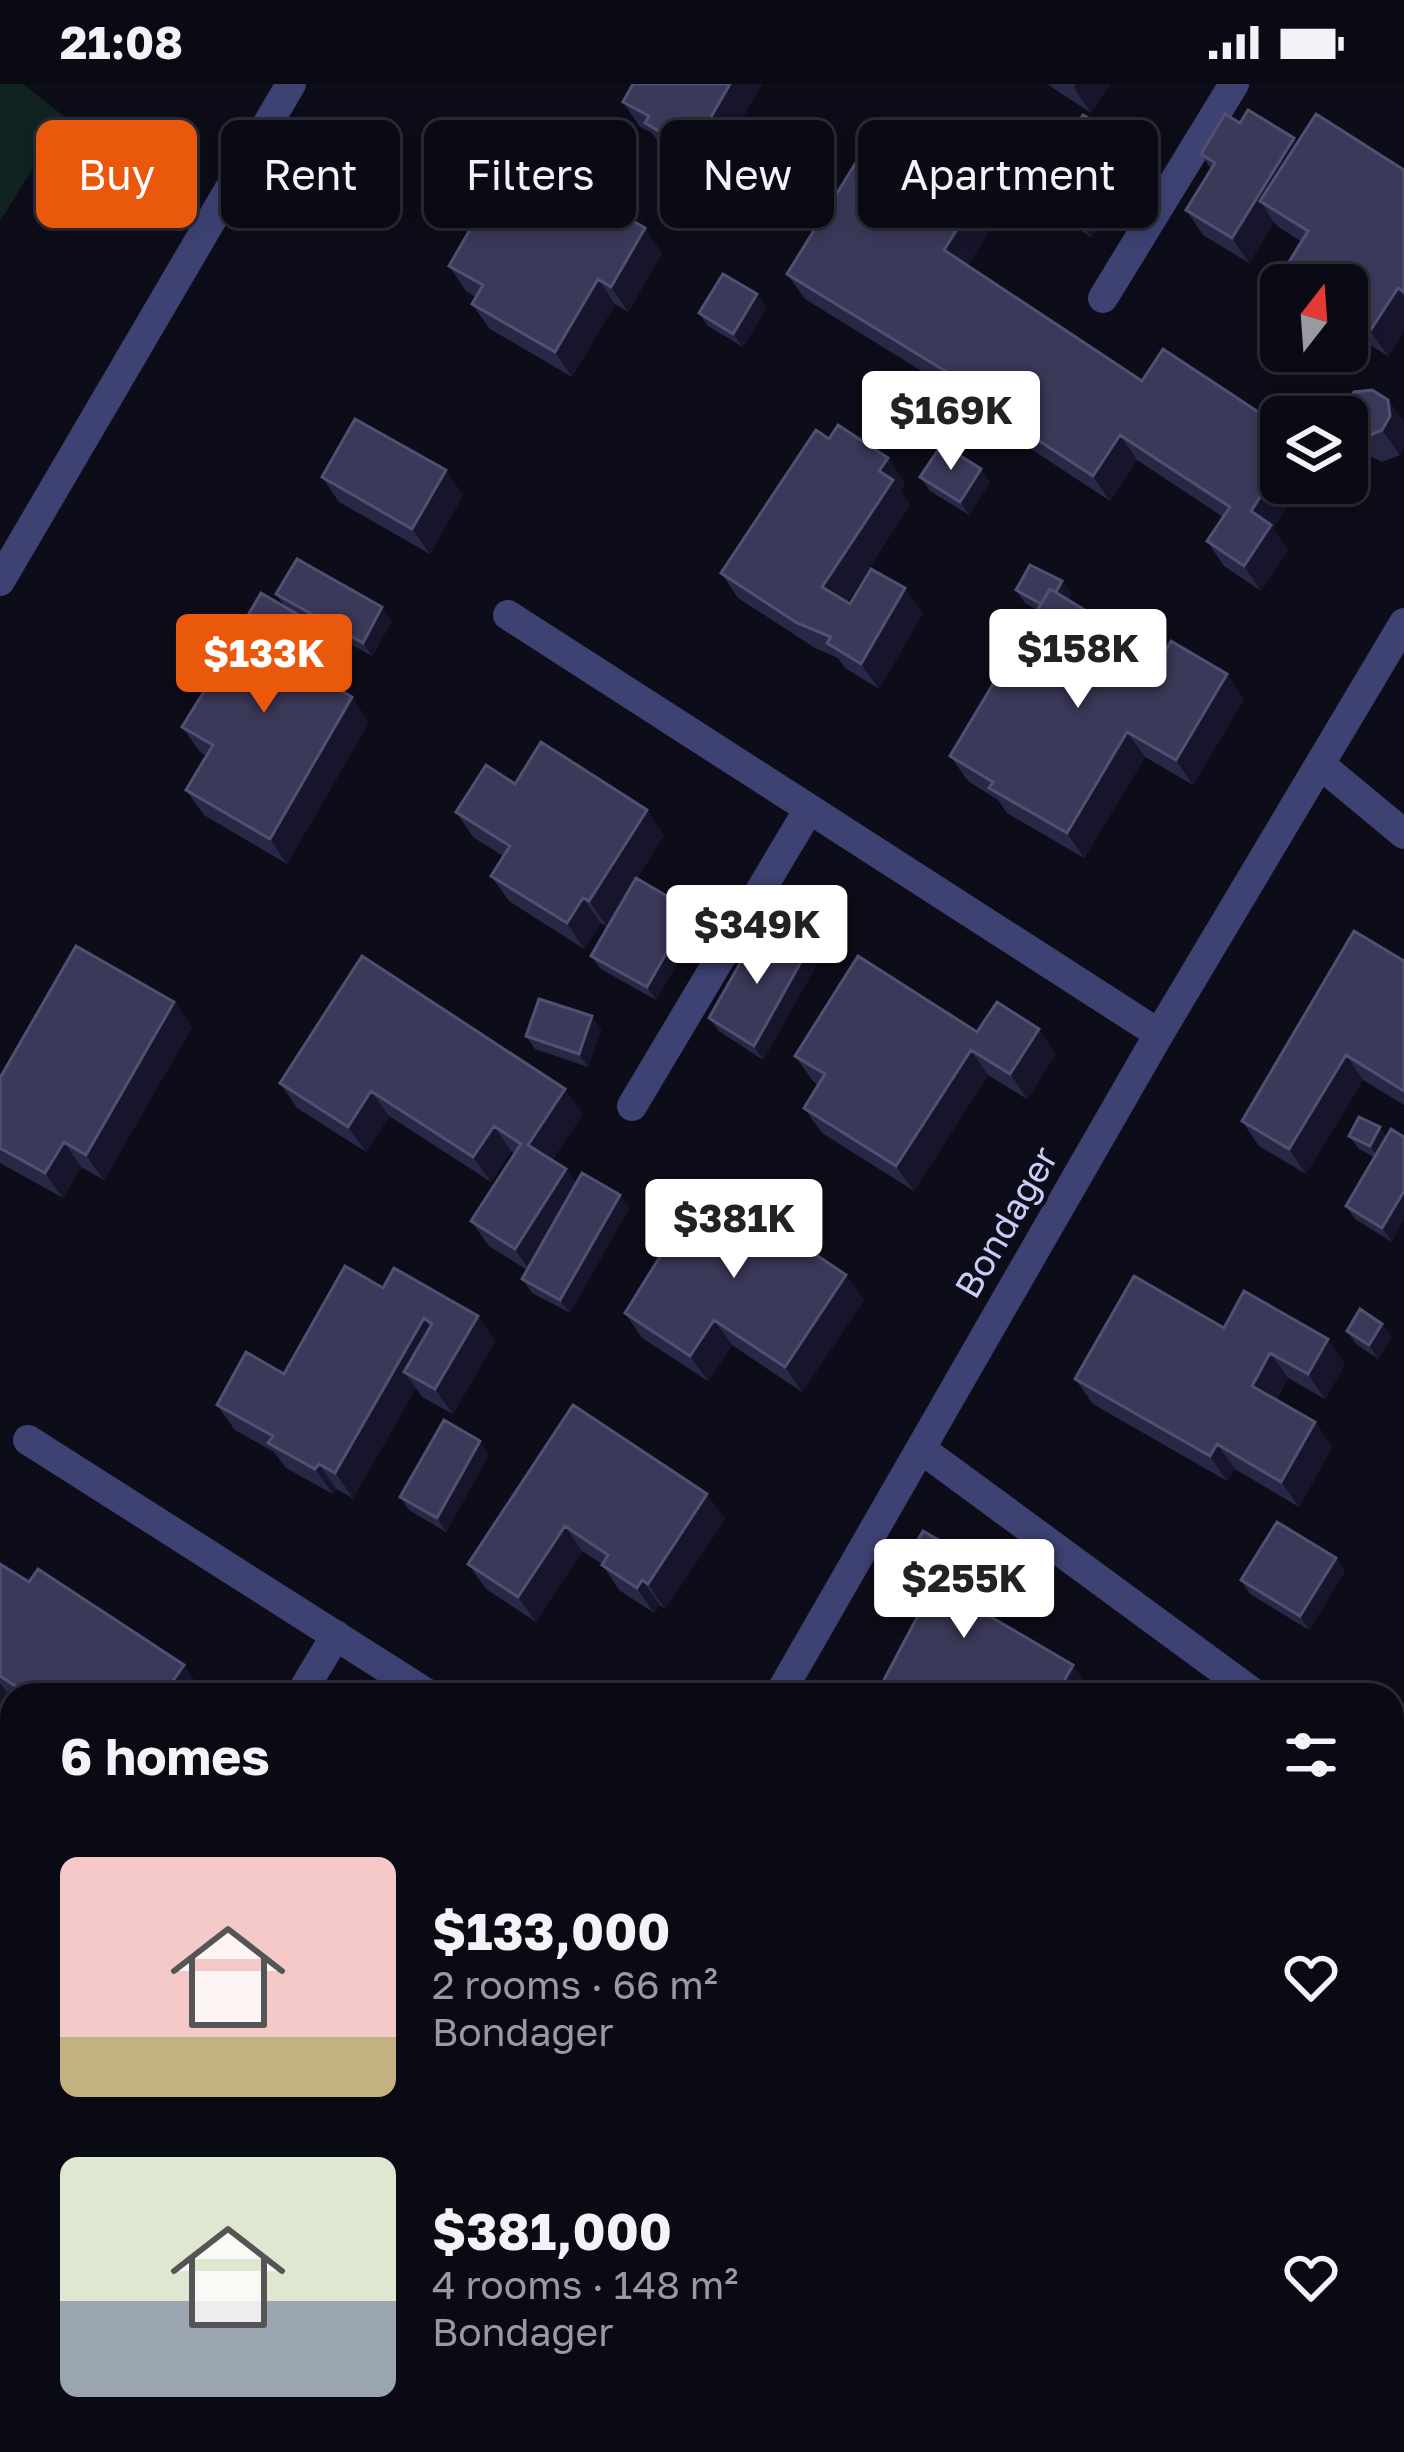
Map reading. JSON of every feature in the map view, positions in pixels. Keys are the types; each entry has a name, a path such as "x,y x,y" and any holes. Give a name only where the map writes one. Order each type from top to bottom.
{"street":[{"path":"0,581 291,84"},
{"path":"1103,298 1234,84"},
{"path":"508,615 1159,1034"},
{"name":"Bondager","path":"786,1683 1159,1034 1404,623"},
{"path":"1322,766 1404,834"},
{"path":"632,1106 808,808"},
{"path":"28,1440 410,1683"},
{"path":"921,1449 1240,1683"},
{"path":"307,1683 336,1636"}],"green space":[{"path":"0,84 23,84 65,117 36,120 36,163 0,221"}],"building":[{"path":"633,84 730,84 709,120 660,120 660,132 645,123 649,116 623,102"},
{"path":"1248,110 1294,138 1232,238 1186,210 1215,163 1201,154 1225,114 1240,123"},
{"path":"1316,114 1404,170 1404,292 1398,288 1368,330 1368,264 1288,264 1308,231 1260,201"},
{"path":"858,159 858,228 958,228 944,250 1142,381 1163,349 1260,413 1260,497 1251,511 1271,525 1244,566 1207,541 1230,507 1120,435 1093,476 1001,416 1009,403 1005,400 1001,408 968,389 976,376 969,372 963,382 787,274 815,228 834,228 834,198"},
{"path":"636,223 645,228 611,287 598,279 555,352 472,304 483,285 449,266 471,228 636,228"},
{"path":"723,274 757,294 733,334 699,313"},
{"path":"1372,390 1388,400 1390,416 1382,430 1368,436 1368,396 1351,396"},
{"path":"355,419 446,470 412,529 322,477"},
{"path":"838,425 888,458 879,471 893,480 822,587 850,604 871,569 905,588 861,664 827,643 831,637 797,623 721,573 816,430 829,439"},
{"path":"942,444 981,469 960,502 920,477"},
{"path":"297,559 382,607 363,643 276,594"},
{"path":"1030,565 1062,581 1041,604 1016,590"},
{"path":"1050,589 1093,615 1085,627 1155,668 1171,641 1227,674 1176,760 1127,732 1067,833 989,788 993,782 950,756"},
{"path":"261,593 333,635 311,673 352,697 270,839 186,790 213,745 182,727 208,685 201,680 233,626 240,629"},
{"path":"541,742 647,810 589,901 583,898 567,923 491,876 510,846 456,812 486,765 515,784"},
{"path":"636,878 691,910 647,987 591,956"},
{"path":"759,930 806,953 754,1046 709,1018"},
{"path":"1354,931 1404,961 1404,1091 1346,1055 1289,1149 1242,1121"},
{"path":"76,946 174,1002 86,1155 64,1142 45,1173 0,1148 0,1078"},
{"path":"362,956 565,1089 528,1145 566,1169 515,1249 471,1221 521,1144 494,1126 473,1157 371,1091 348,1127 280,1083"},
{"path":"858,956 977,1032 997,1002 1039,1029 1010,1074 971,1050 896,1166 804,1108 825,1074 795,1056"},
{"path":"539,999 592,1016 579,1054 526,1036"},
{"path":"1359,1117 1380,1127 1370,1146 1349,1136"},
{"path":"1391,1129 1404,1137 1404,1191 1382,1228 1346,1206"},
{"path":"582,1173 620,1195 560,1300 522,1279"},
{"path":"707,1181 846,1275 785,1367 714,1320 690,1356 625,1313"},
{"path":"345,1266 383,1288 394,1268 478,1316 435,1389 404,1372 432,1324 424,1318 335,1473 319,1464 315,1469 268,1443 273,1436 217,1405 246,1352 284,1374"},
{"path":"1134,1276 1224,1328 1244,1291 1328,1339 1308,1374 1270,1353 1252,1386 1315,1422 1281,1482 1217,1444 1210,1456 1075,1379"},
{"path":"1360,1309 1382,1324 1369,1345 1347,1331"},
{"path":"573,1405 707,1494 648,1584 642,1580 637,1588 602,1565 608,1555 565,1526 518,1597 468,1564"},
{"path":"444,1420 480,1441 437,1518 400,1497"},
{"path":"1277,1522 1336,1558 1300,1616 1241,1580"},
{"path":"923,1531 970,1558 950,1593 1073,1665 1063,1683 882,1683 931,1591 899,1572"},
{"path":"0,1564 29,1582 38,1569 184,1665 171,1683 11,1683 0,1676"}]}
